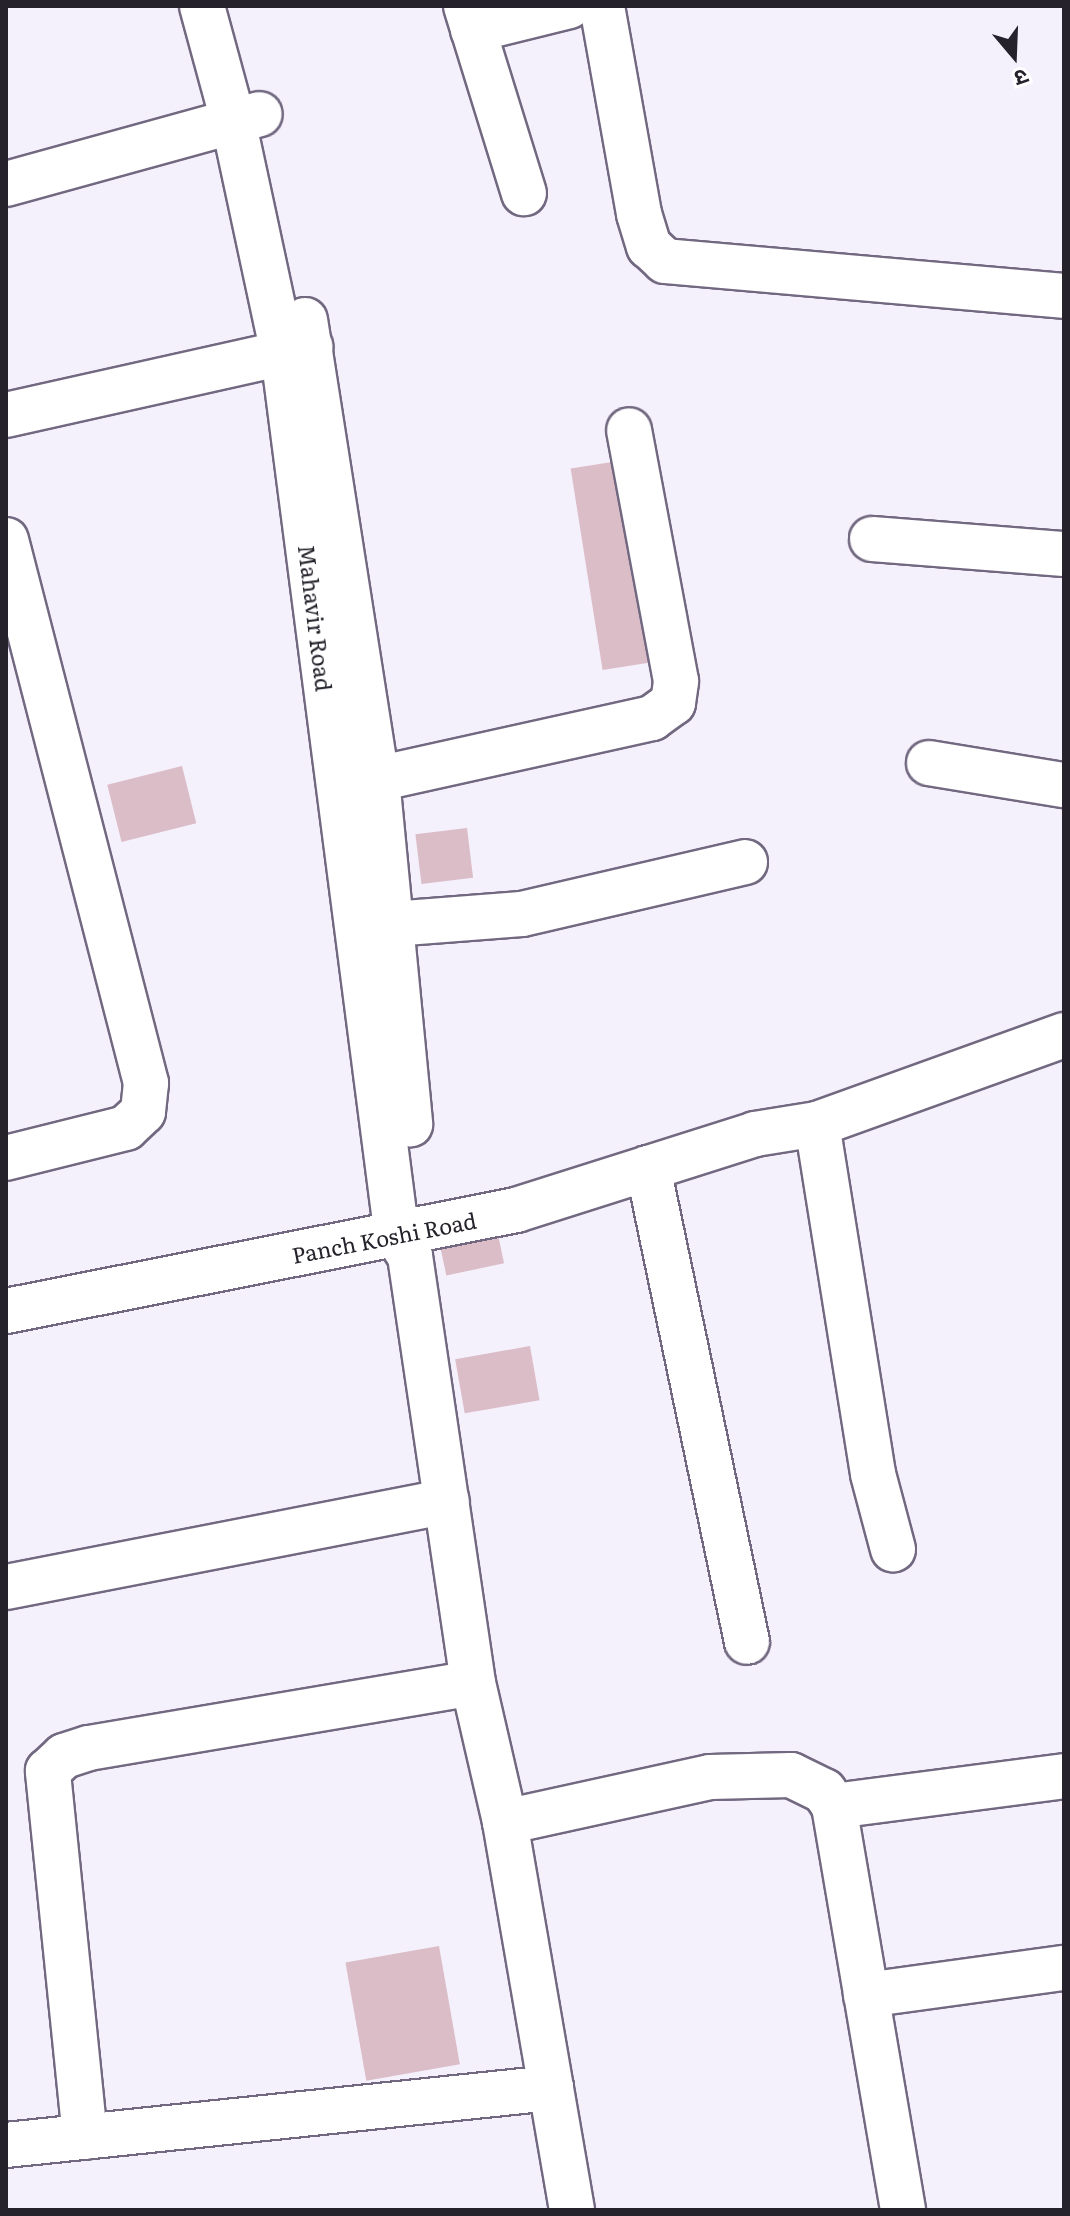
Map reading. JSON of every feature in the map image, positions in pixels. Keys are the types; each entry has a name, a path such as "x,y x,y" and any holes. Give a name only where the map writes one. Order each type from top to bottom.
{"street":[{"path":"202,6 247,117"},
{"path":"231,6 247,117 297,351 357,780 409,1241 473,1683 505,1822 572,2210"},
{"path":"524,193 470,18 569,6"},
{"path":"602,6 639,214 649,246 665,261 1064,296"},
{"path":"6,184 247,117"},
{"path":"6,415 297,351"},
{"path":"357,780 652,718 673,703 676,681 629,430"},
{"path":"872,539 1064,554"},
{"path":"6,540 146,1083 143,1112 126,1128 6,1158"},
{"path":"929,763 1064,785"},
{"path":"357,780 392,924 409,1241"},
{"path":"392,924 522,914 745,862"},
{"name":"Panch Koshi Road","path":"755,1134 806,1096 1064,1007"},
{"name":"Panch Koshi Road","path":"6,1311 409,1241 755,1134 817,1124 1064,1035"},
{"path":"817,1124 873,1474 893,1549"},
{"path":"648,1168 747,1642"},
{"path":"6,1587 447,1501"},
{"path":"85,2137 48,1771 64,1756 89,1748 473,1683"},
{"path":"505,1822 710,1777 791,1775 824,1791 834,1806 903,2210"},
{"path":"834,1806 1064,1776"},
{"path":"866,1995 1064,1969"},
{"path":"6,2145 551,2088"}],"building":[{"path":"625,460 657,661 603,670 571,469"},
{"path":"182,766 196,823 122,842 107,785"},
{"path":"467,828 473,878 421,884 415,834"},
{"path":"497,1230 504,1263 446,1276 439,1242"},
{"path":"530,1346 540,1400 465,1413 455,1359"},
{"path":"439,1946 460,2064 366,2081 345,1962"}]}
